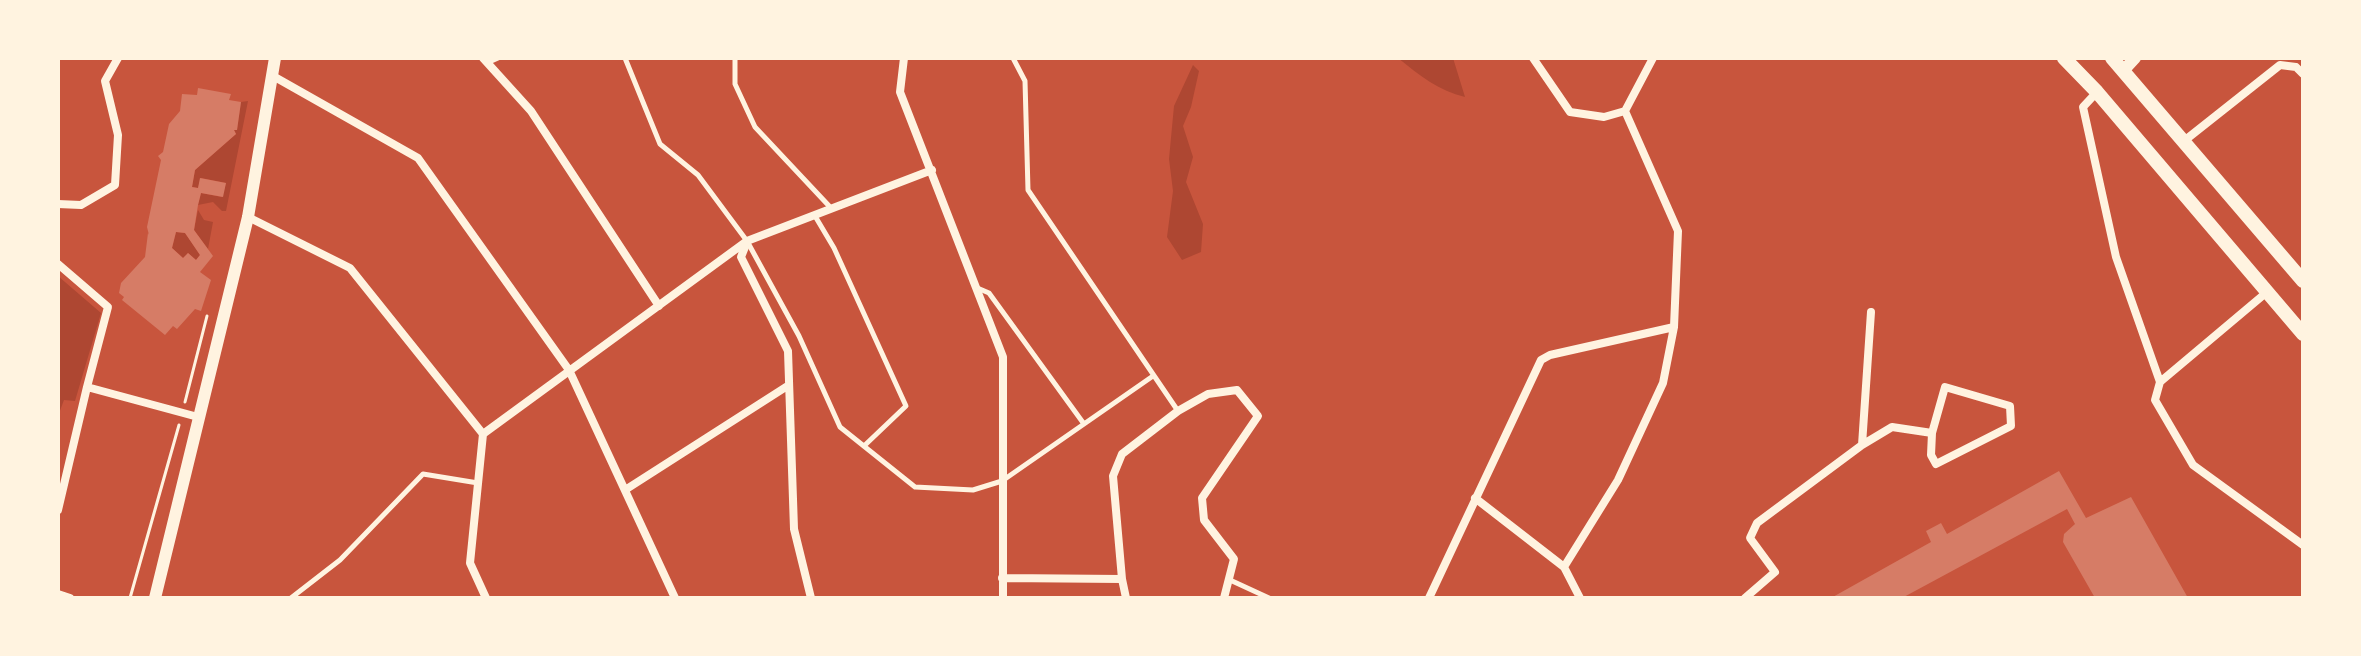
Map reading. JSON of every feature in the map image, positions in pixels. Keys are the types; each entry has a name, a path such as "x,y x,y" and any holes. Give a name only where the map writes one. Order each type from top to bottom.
{"main road":[{"path":"2064,58 2097,92 2303,334"},
{"path":"2112,58 2303,281"}],"street":[{"path":"58,204 81,205 115,185 118,135 105,81 118,58"},
{"path":"155,598 248,217 275,58"},
{"path":"904,58 900,92 1003,357 1003,598"},
{"path":"1533,58 1570,112 1604,117 1625,111 1653,58"},
{"path":"2123,71 2135,58"},
{"path":"486,60 531,111 659,306"},
{"path":"2184,141 2280,65 2296,67 2303,74"},
{"path":"273,76 418,158 569,370 675,598"},
{"path":"2097,92 2083,107 2116,257 2160,382"},
{"path":"1564,567 1618,480 1663,383 1674,327 1678,231 1625,111"},
{"path":"483,434 747,241 932,170"},
{"path":"248,217 350,268 483,434 470,563 486,598"},
{"path":"747,241 741,257 788,351 794,529 811,598"},
{"path":"58,264 108,307 58,510"},
{"path":"2267,292 2160,382 2155,400 2193,465 2303,545"},
{"path":"1862,445 1871,312"},
{"path":"1429,598 1541,360 1550,355 1674,327"},
{"path":"625,490 789,385"},
{"path":"87,387 198,417"},
{"path":"1945,387 2010,406 2011,426 1936,464 1931,455 1932,433 1945,387"},
{"path":"1126,598 1113,476 1122,454 1178,411 1208,394 1237,390 1258,416 1202,498 1204,520 1234,559 1224,598"},
{"path":"1745,598 1775,572 1750,538 1757,523 1862,445 1892,427 1932,433"},
{"path":"1475,498 1564,567 1580,598"},
{"path":"1002,578 1122,579"},
{"path":"58,594 70,598"}],"lane":[{"path":"486,60 498,58"},
{"path":"625,58 660,144 698,175 747,241 799,336 840,427 915,487 973,490 1002,481 1153,376"},
{"path":"735,58 735,84 755,127 832,208"},
{"path":"1013,58 1025,81 1028,190 1178,411"},
{"path":"815,216 834,248 906,406 864,446"},
{"path":"974,287 989,293 1084,424"},
{"path":"291,598 340,560 423,474 478,483"},
{"path":"1230,580 1269,598"}],"path":[{"path":"130,598 209,309"}],"shaded area":[{"path":"1398,58 1453,58 1465,97 1438,87"},
{"path":"1193,65 1199,71 1183,126 1193,157 1186,182 1203,224 1201,252 1182,260 1167,237 1173,191 1169,159 1174,106"},
{"path":"248,101 226,211 213,202 198,205 201,193 222,197 226,183 201,178 198,188 192,187 195,170 236,134 234,130 237,130 241,102"},
{"path":"198,210 204,220 213,222 208,249 194,230"},
{"path":"176,232 185,233 200,255 196,260 188,253 183,258 172,248"},
{"path":"58,276 101,313 75,401 64,400 58,416"}],"building":[{"path":"198,88 231,94 229,100 241,102 237,130 234,130 236,134 195,170 192,187 198,188 200,178 226,183 223,197 201,193 198,205 194,230 213,256 200,272 211,280 201,311 195,309 177,329 173,326 165,335 122,300 124,297 119,293 121,283 145,257 149,235 147,227 161,160 158,156 163,152 169,124 180,111 182,94 197,95","holes":["176,232 185,233 200,255 196,260 188,253 183,258 172,248"]},
{"path":"2059,471 2086,518 2131,497 2188,598 2095,598 2063,542 2064,534 2075,524 2067,509 1902,598 1831,598 1931,542 1926,531 1941,523 1947,534"}]}
